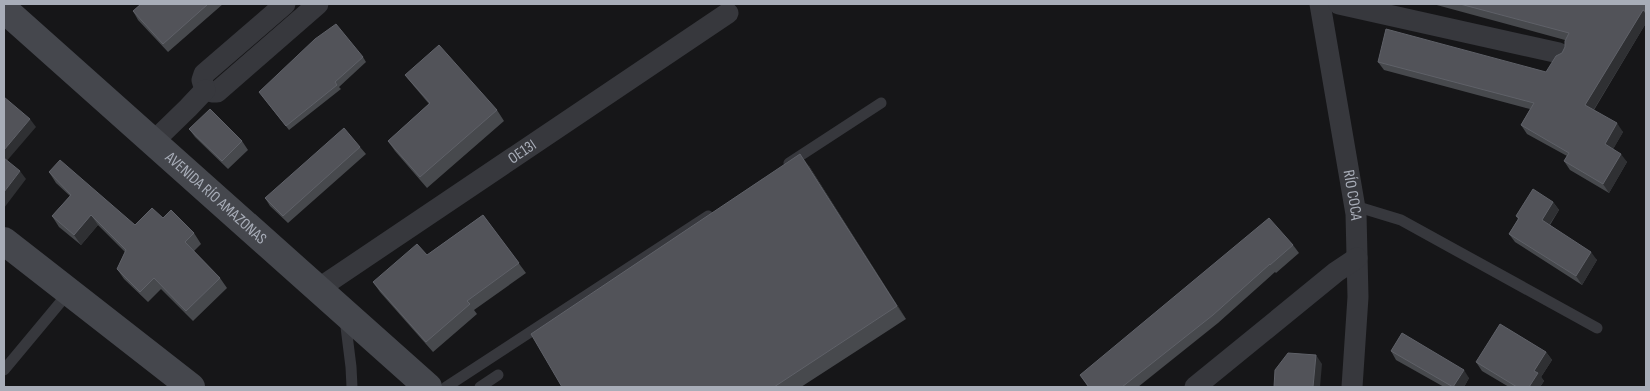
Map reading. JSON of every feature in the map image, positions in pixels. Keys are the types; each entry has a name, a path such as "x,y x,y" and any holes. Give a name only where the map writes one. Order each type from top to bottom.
{"main road":[{"name":"AVENIDA RÍO AMAZONAS","path":"4,9 428,387"},
{"path":"4,241 191,387"}],"street":[{"path":"205,90 202,80 204,74 285,4"},
{"path":"205,90 217,92 318,4"},
{"name":"RÍO COCA","path":"1320,4 1356,214 1358,297 1352,387"},
{"path":"1339,4 1559,53"},
{"name":"OE13I","path":"318,289 728,12"},
{"path":"254,31 268,48"},
{"path":"153,142 205,90"},
{"path":"1195,387 1336,272 1357,258"}],"lane":[{"path":"781,168 881,103"},
{"path":"1354,206 1401,220 1597,328"},
{"path":"446,387 714,212"},
{"path":"4,370 69,292"},
{"path":"344,313 352,387"},
{"path":"480,387 498,375"}],"building":[{"path":"141,4 208,4 163,44 133,11"},
{"path":"1460,4 1646,4 1646,12 1643,10 1585,105 1617,123 1605,144 1621,154 1603,184 1564,161 1569,153 1521,125 1534,103 1378,62 1386,29 1546,72 1556,56 1562,53 1565,47 1565,41 1569,33"},
{"path":"336,24 363,57 335,82 337,85 286,126 259,92 315,39"},
{"path":"439,45 497,110 420,177 388,141 430,103 405,75"},
{"path":"4,97 30,119 4,150"},
{"path":"210,109 242,141 222,161 189,129"},
{"path":"344,128 360,147 283,216 265,198"},
{"path":"800,154 897,306 774,387 562,387 531,334"},
{"path":"4,158 20,171 4,192"},
{"path":"60,160 135,225 152,208 163,218 171,210 194,233 185,242 220,278 186,311 154,278 140,292 117,269 126,250 91,215 74,235 52,216 71,195 49,172"},
{"path":"1533,189 1553,202 1542,220 1591,252 1576,276 1509,234 1519,218 1516,216"},
{"path":"483,215 519,263 467,301 470,304 426,342 373,282 417,244 427,255"},
{"path":"1269,218 1293,245 1213,315 1122,387 1089,387 1080,375"},
{"path":"1500,324 1546,352 1534,371 1538,373 1529,387 1517,387 1476,362"},
{"path":"1402,333 1464,370 1453,387 1391,351"},
{"path":"1288,353 1316,355 1313,387 1274,387 1275,370"}]}
